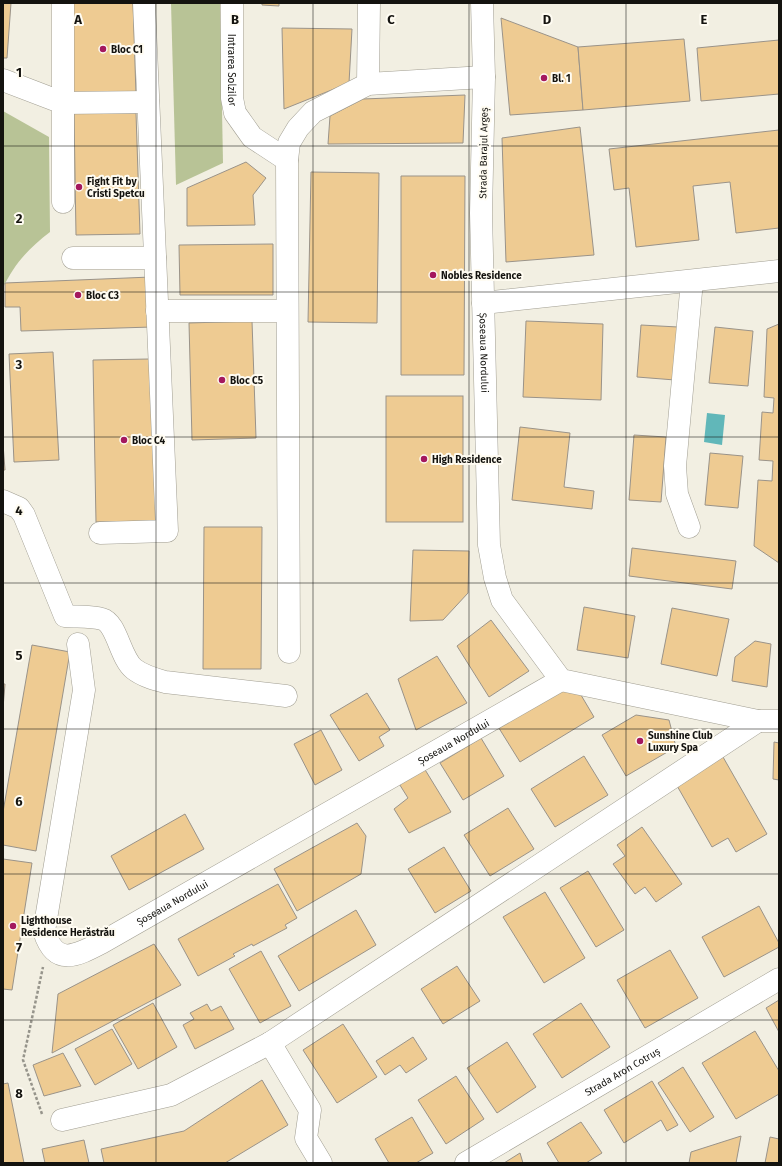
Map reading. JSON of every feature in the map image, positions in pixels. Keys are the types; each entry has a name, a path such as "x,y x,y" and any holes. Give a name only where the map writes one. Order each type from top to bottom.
{"street":[{"path":"63,3 63,202"},
{"path":"100,533 167,531 144,3"},
{"name":"Intrarea Solzilor","path":"232,3 232,98 234,113 252,137 287,160"},
{"path":"368,84 369,3"},
{"name":"Strada Barajul Argeș","path":"482,3 484,77 481,213 484,303"},
{"path":"289,652 287,160 289,143 298,128 313,112 368,84 484,77"},
{"path":"3,80 63,103 148,102"},
{"path":"73,258 155,258"},
{"name":"Șoseaua Nordului","path":"48,945 59,954 72,956 101,943 561,680 502,600 495,578 489,545 484,303 779,271"},
{"path":"689,527 677,494 675,466 692,281"},
{"path":"157,311 287,311"},
{"path":"3,501 19,508 24,515 65,616 103,619 110,624 123,656 133,669 147,676 165,682 286,696"},
{"path":"48,945 44,931 84,690 78,644"},
{"path":"561,680 769,721"},
{"path":"62,1120 171,1095 270,1043 769,721"},
{"name":"Strada Aron Cotruș","path":"466,1163 779,979"},
{"path":"270,1043 310,1110 306,1138 321,1163"}],"path":[{"path":"48,945 23,1060 41,1114 62,1120"}],"green space":[{"path":"171,3 220,3 223,163 176,185"},
{"path":"3,111 49,137 50,232 35,244 17,264 3,288"}],"water":[{"path":"707,413 725,415 722,445 704,442"}],"building":[{"path":"3,3 11,3 7,58 3,58"},
{"name":"Bloc C1","path":"70,3 133,3 136,95 73,97"},
{"path":"262,3 279,3 279,6 262,5"},
{"name":"Bl. 1","path":"501,18 578,47 583,110 510,115"},
{"path":"282,28 352,29 349,83 284,109"},
{"path":"684,39 690,101 583,110 578,47"},
{"path":"779,40 779,94 701,101 697,48"},
{"path":"465,95 463,143 328,144 330,116 363,99"},
{"path":"74,113 136,113 140,234 76,235"},
{"path":"580,127 594,255 506,262 502,138"},
{"path":"779,130 779,228 736,233 730,182 693,186 699,240 636,247 629,188 614,190 609,149"},
{"path":"246,162 266,178 253,195 255,225 187,226 187,188"},
{"path":"311,172 379,173 377,323 308,322"},
{"name":"Nobles Residence","path":"401,176 465,176 464,375 401,375"},
{"path":"273,244 273,295 180,295 179,245"},
{"name":"Bloc C3","path":"151,277 152,327 21,331 20,307 5,307 5,283"},
{"name":"Bloc C5","path":"252,321 256,438 192,440 189,323"},
{"path":"526,321 603,324 601,400 523,397"},
{"path":"779,324 779,563 754,546 758,480 772,481 773,461 759,460 762,412 773,413 774,398 764,397 767,329"},
{"path":"641,325 678,327 675,380 637,377"},
{"path":"715,327 753,331 748,386 709,383"},
{"path":"53,352 59,460 14,462 9,354"},
{"name":"Bloc C4","path":"149,359 157,521 96,522 93,360"},
{"name":"High Residence","path":"386,396 463,396 463,522 386,522"},
{"path":"520,427 570,433 564,487 594,491 592,509 512,500"},
{"path":"634,435 666,437 661,502 629,500"},
{"path":"3,444 5,470 3,470"},
{"path":"710,453 743,456 738,508 705,505"},
{"path":"204,527 262,527 261,669 203,669"},
{"path":"632,548 736,561 732,589 629,576"},
{"path":"413,550 469,551 468,593 443,620 410,621"},
{"path":"584,607 635,616 628,658 577,650"},
{"path":"672,608 729,619 717,676 661,664"},
{"path":"491,620 529,671 489,697 457,646"},
{"path":"755,641 771,644 767,687 732,681 735,657"},
{"path":"32,645 70,652 36,851 3,845 3,812"},
{"path":"437,656 467,703 416,730 398,679"},
{"path":"3,684 5,684 3,708"},
{"path":"555,688 578,690 594,717 520,762 497,725"},
{"path":"367,693 390,730 379,737 384,746 359,761 330,715"},
{"name":"Sunshine Club Luxury Spa","path":"636,715 669,720 676,747 626,776 602,735"},
{"path":"321,730 342,770 315,785 294,744"},
{"path":"481,738 504,776 463,800 440,763"},
{"path":"774,742 779,743 779,780 773,779"},
{"path":"584,756 608,795 555,827 531,789"},
{"path":"723,757 767,834 736,852 728,838 712,847 676,784"},
{"path":"424,768 451,812 409,833 394,809 408,798 398,782"},
{"path":"508,808 534,849 490,876 464,835"},
{"path":"185,814 204,849 129,890 111,856"},
{"path":"357,823 366,836 361,874 297,911 274,869"},
{"path":"642,827 682,884 656,902 645,887 635,894 613,864 625,856 617,845"},
{"path":"444,847 471,891 435,913 408,869"},
{"name":"Lighthouse Residence Herăstrău","path":"3,859 32,863 12,990 3,989"},
{"path":"588,871 624,930 596,947 560,888"},
{"path":"278,884 297,918 285,925 287,928 253,946 252,944 233,954 235,956 198,976 178,939"},
{"path":"545,892 585,958 544,983 503,917"},
{"path":"759,906 779,943 779,947 724,977 702,937"},
{"path":"356,910 376,945 299,991 278,956"},
{"path":"154,944 181,985 52,1053 58,994"},
{"path":"670,950 698,998 645,1028 617,980"},
{"path":"261,951 291,1006 260,1023 229,969"},
{"path":"457,966 480,1001 443,1024 421,989"},
{"path":"779,1000 779,1032 766,1008"},
{"path":"153,1003 177,1047 138,1069 113,1025"},
{"path":"581,1003 610,1047 562,1078 533,1034"},
{"path":"207,1004 211,1011 221,1006 234,1029 195,1049 183,1025 194,1019 190,1013"},
{"path":"343,1024 377,1077 337,1103 303,1050"},
{"path":"112,1029 132,1064 95,1085 75,1049"},
{"path":"755,1031 779,1071 779,1094 736,1119 702,1063"},
{"path":"413,1037 427,1059 406,1073 400,1065 385,1075 376,1061"},
{"path":"507,1042 536,1087 497,1113 467,1068"},
{"path":"63,1053 81,1086 44,1096 33,1065"},
{"path":"683,1067 714,1117 690,1132 658,1083"},
{"path":"456,1076 484,1119 446,1144 418,1100"},
{"path":"262,1080 288,1125 225,1163 104,1163 101,1149 184,1131"},
{"path":"652,1081 678,1125 667,1131 661,1120 624,1143 604,1110"},
{"path":"8,1083 24,1163 3,1163 3,1084"},
{"path":"412,1117 433,1153 416,1163 389,1163 375,1139"},
{"path":"581,1122 602,1153 586,1163 559,1163 547,1143"},
{"path":"741,1136 736,1163 689,1163 691,1152"},
{"path":"770,1137 779,1139 779,1163 765,1163"},
{"path":"84,1140 89,1163 45,1163 42,1149"},
{"path":"520,1153 523,1163 504,1163"}],"place":[{"name":"Bloc C1","path":"103,49"},
{"name":"Bl. 1","path":"544,78"},
{"name":"Fight Fit by Cristi Spetcu","path":"79,187"},
{"name":"Nobles Residence","path":"433,275"},
{"name":"Bloc C3","path":"78,295"},
{"name":"Bloc C5","path":"222,380"},
{"name":"Bloc C4","path":"124,440"},
{"name":"High Residence","path":"424,459"},
{"name":"Sunshine Club Luxury Spa","path":"640,741"},
{"name":"Lighthouse Residence Herăstrău","path":"13,926"}]}
